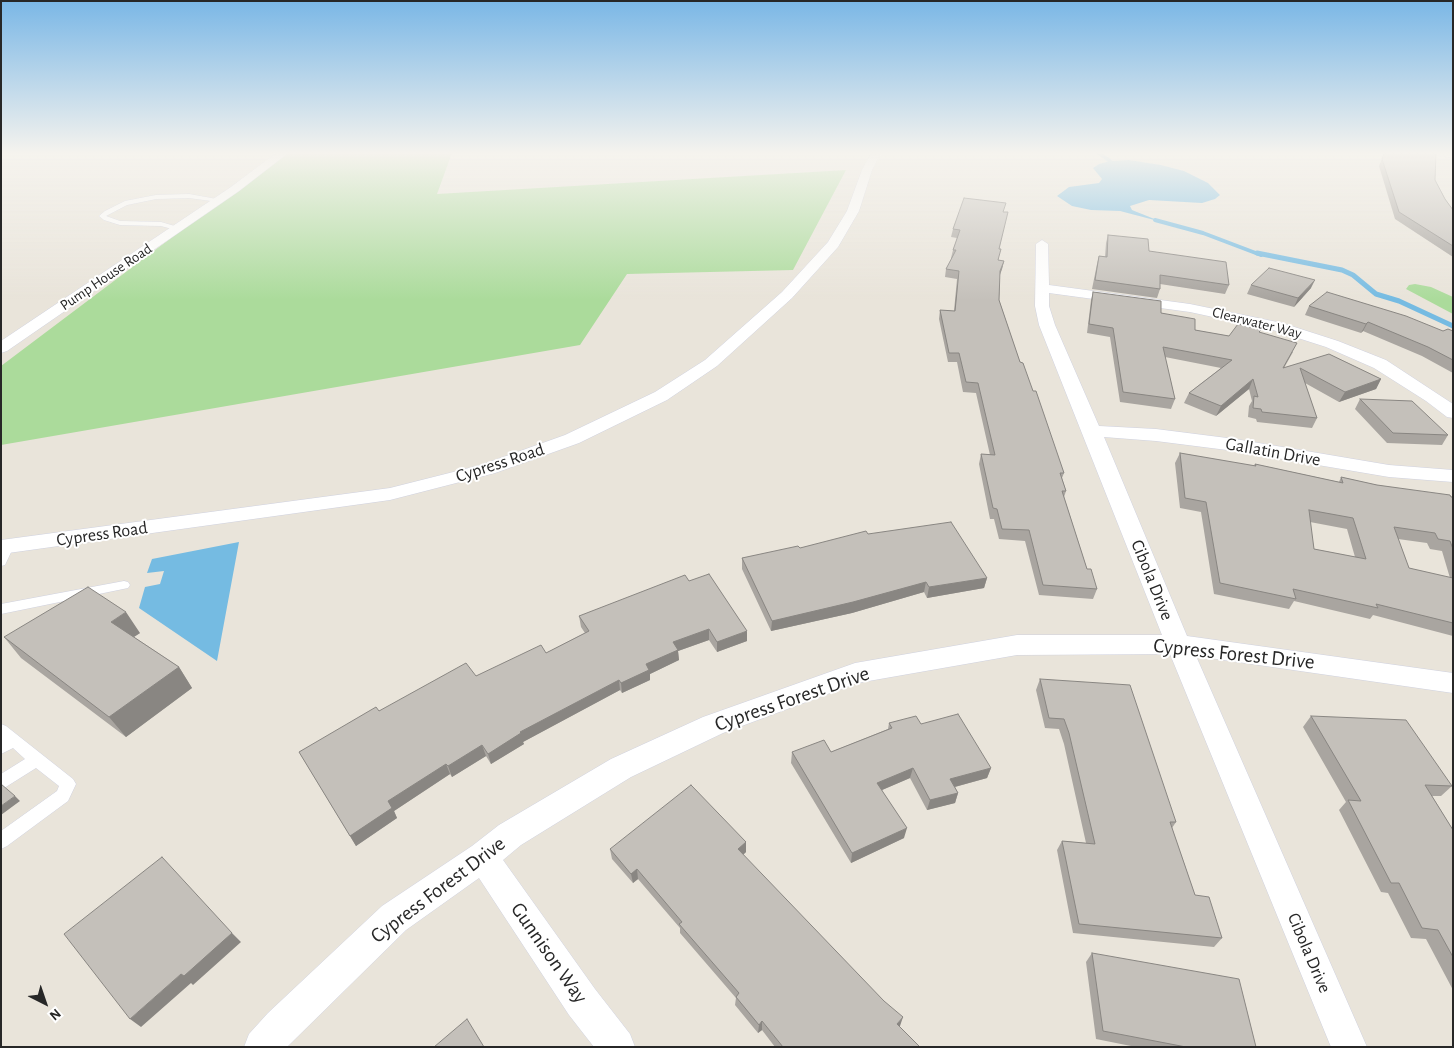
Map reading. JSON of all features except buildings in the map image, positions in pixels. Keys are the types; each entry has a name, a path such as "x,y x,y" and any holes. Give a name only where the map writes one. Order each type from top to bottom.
{"street":[{"name":"Pump House Road","path":"1,348 215,202"},
{"name":"Cypress Road","path":"3,552 390,494 488,469 572,439 660,396 711,363 787,295 833,244 853,212 856,202"},
{"name":"Cibola Drive","path":"1042,244 1042,306 1047,325 1178,644 1349,1047"},
{"name":"Clearwater Way","path":"1042,288 1190,308 1277,326 1332,344 1380,364 1432,397 1453,413"},
{"name":"Gallatin Drive","path":"1092,431 1156,435 1235,445 1389,471 1453,476"},
{"name":"Cypress Forest Drive","path":"262,1047 281,1026 394,918 483,857 510,835 621,768 713,726 855,673 1017,645 1178,644 1453,683"},
{"name":"Gunnison Way","path":"483,857 582,1002 617,1047"}],"lane":[{"path":"131,202 125,203 102,216 120,223 161,224 176,228"},
{"path":"1,609 124,585"},
{"path":"1,730 7,744 37,759 68,784 63,796 1,840"},
{"path":"1,783 37,759"}],"green space":[{"path":"219,202 829,202 793,270 627,274 580,345 1,445 1,366"},
{"path":"1415,284 1431,287 1453,297 1453,314 1406,289 1409,285"}],"water":[{"path":"1066,202 1143,202 1130,206 1132,210 1162,222 1120,211 1091,210 1072,206"},
{"path":"239,542 217,661 139,608 145,587 160,584 164,571 147,573 152,559"}],"waterway":[{"path":"1155,220 1203,233 1261,255"},
{"path":"1257,253 1342,270 1353,275 1376,294 1399,301 1453,326"}]}
